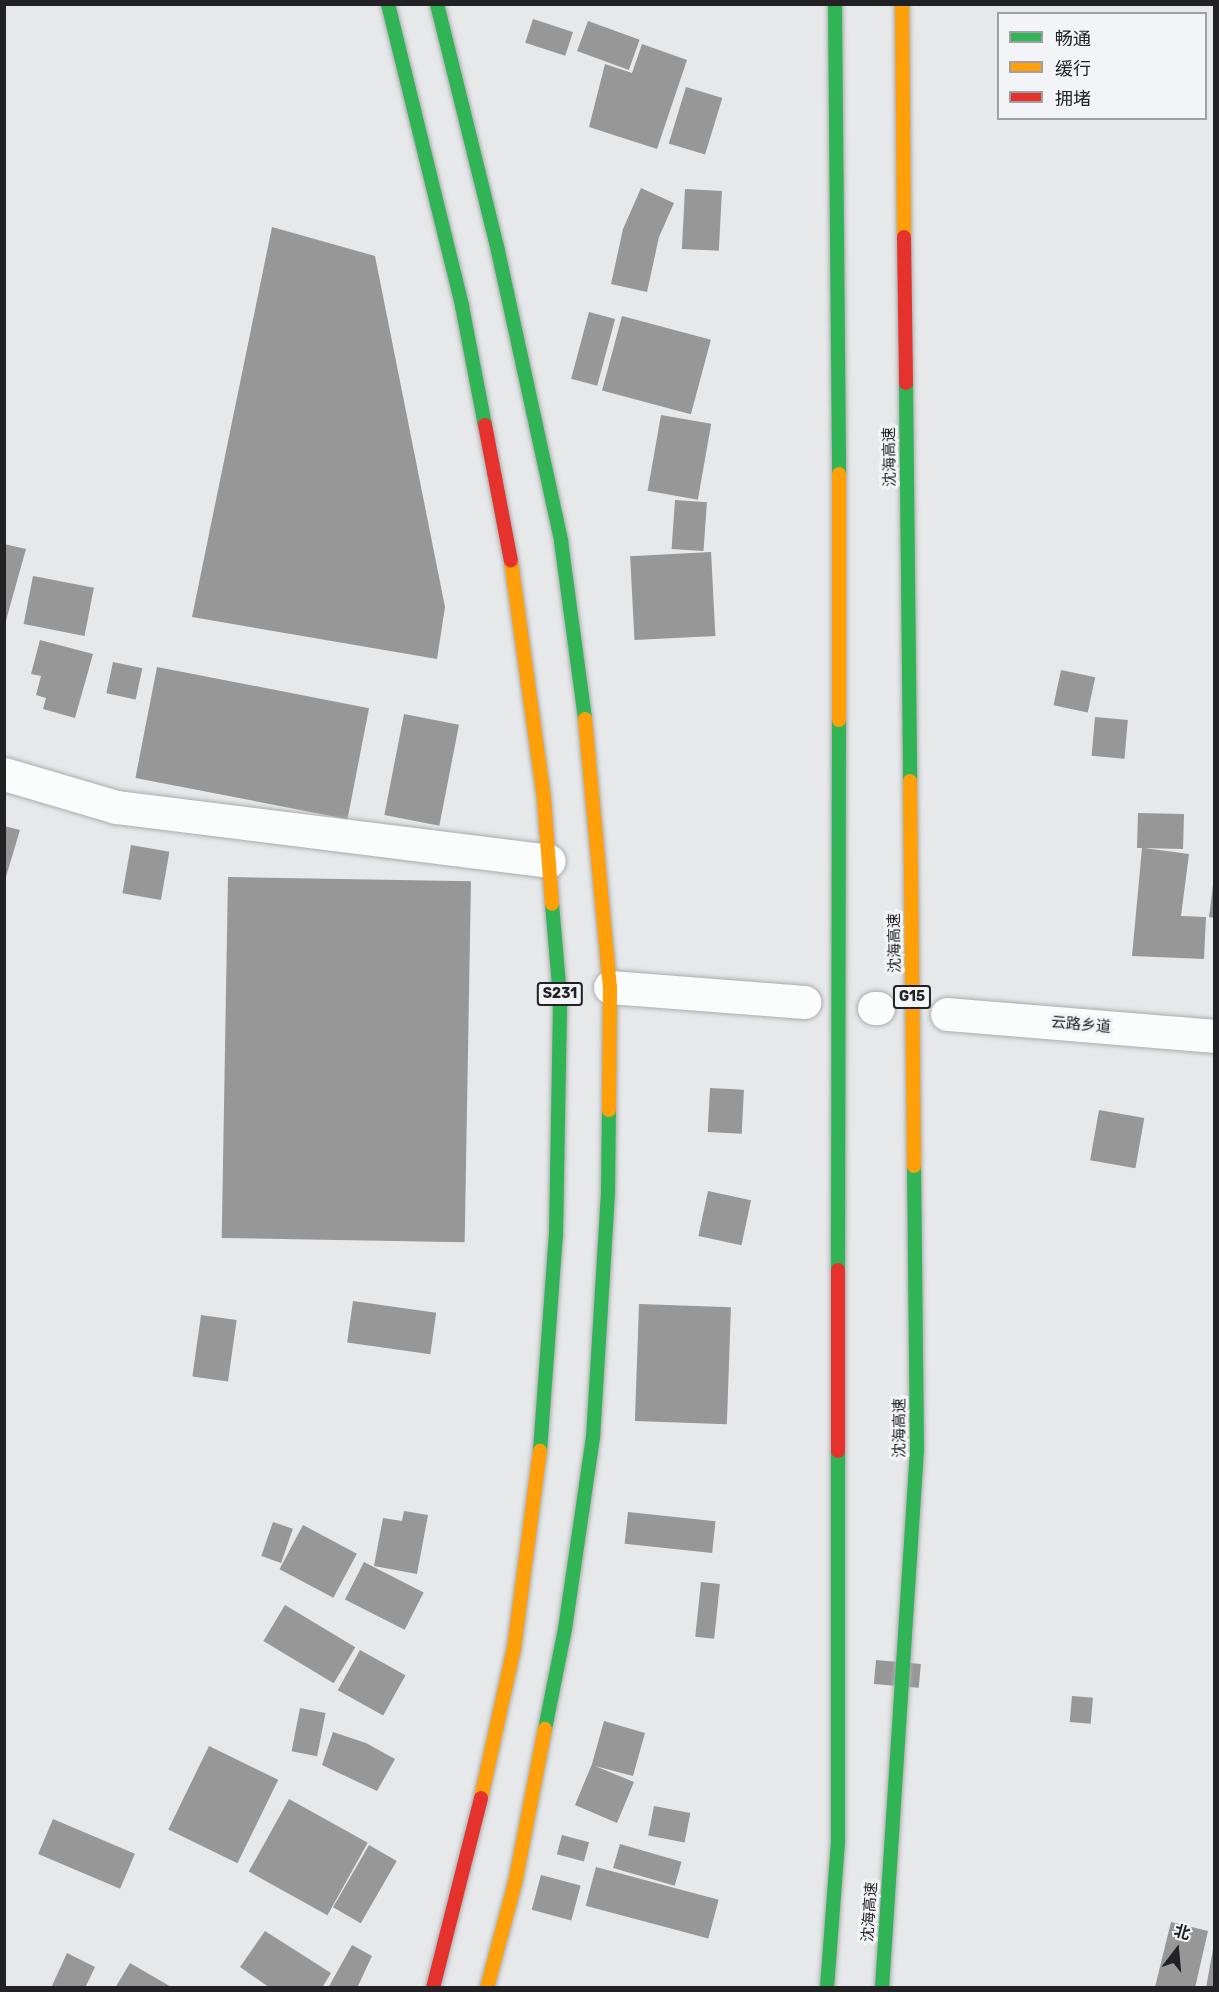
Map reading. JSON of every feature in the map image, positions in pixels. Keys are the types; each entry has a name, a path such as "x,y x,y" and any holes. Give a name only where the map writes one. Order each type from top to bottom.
{"main road":[{"name":"S231","path":"388,4 462,306 519,602 549,861 560,1009 556,1235 540,1448 514,1648 480,1804 433,1988"},
{"path":"437,4 498,251 561,542 591,765 610,987 608,1190 593,1438 565,1629 515,1882 487,1988"},
{"path":"827,1988 838,1841 839,228 835,4"},
{"name":"沈海高速","path":"882,1988 917,1450 902,4"}],"street":[{"path":"4,774 116,807 549,861"},
{"path":"610,987 804,1002"},
{"name":"云路乡道","path":"947,1014 1215,1035"}],"building":[{"path":"533,19 573,32 565,56 525,43"},
{"path":"588,21 640,40 629,70 577,51"},
{"path":"642,44 687,60 657,149 589,127 605,64 632,73"},
{"path":"686,87 722,98 705,155 669,143"},
{"path":"641,188 674,203 659,237 647,292 611,284 623,229"},
{"path":"685,189 722,191 719,251 682,249"},
{"path":"272,227 375,256 445,607 437,659 192,617"},
{"path":"589,312 615,319 597,386 571,379"},
{"path":"622,316 711,340 691,414 602,390"},
{"path":"661,415 711,424 698,500 648,491"},
{"path":"675,500 707,502 704,551 672,549"},
{"path":"4,544 26,549 5,624 4,624"},
{"path":"711,552 715,636 635,640 630,556"},
{"path":"33,576 94,588 85,636 24,624"},
{"path":"40,640 93,654 75,718 43,709 46,698 36,695 41,676 31,674"},
{"path":"113,662 142,668 136,700 106,693"},
{"path":"157,667 369,708 347,819 135,778"},
{"path":"1061,670 1095,677 1088,712 1054,705"},
{"path":"404,714 459,725 439,826 384,815"},
{"path":"1095,717 1128,720 1124,759 1092,756"},
{"path":"1138,813 1184,814 1183,849 1144,848 1189,854 1181,916 1206,917 1204,959 1132,956 1142,848 1137,848"},
{"path":"4,826 20,830 5,880 4,879"},
{"path":"131,845 169,852 161,900 122,893"},
{"path":"228,877 471,881 465,1242 222,1238"},
{"path":"1214,885 1214,918 1209,917"},
{"path":"710,1088 744,1090 742,1134 708,1132"},
{"path":"1099,1110 1144,1118 1135,1168 1090,1160"},
{"path":"708,1191 751,1200 741,1245 698,1236"},
{"path":"353,1301 436,1313 430,1354 347,1343"},
{"path":"639,1304 731,1307 727,1424 635,1421"},
{"path":"201,1315 237,1320 228,1381 192,1376"},
{"path":"404,1511 428,1515 417,1574 374,1566 383,1518 402,1521"},
{"path":"628,1512 716,1521 712,1553 625,1544"},
{"path":"273,1522 293,1529 281,1563 261,1556"},
{"path":"303,1525 357,1554 333,1598 280,1569"},
{"path":"364,1562 424,1592 405,1630 345,1599"},
{"path":"701,1582 720,1584 714,1639 695,1637"},
{"path":"285,1605 355,1647 334,1683 263,1641"},
{"path":"360,1650 405,1675 383,1715 338,1690"},
{"path":"876,1660 921,1664 919,1688 874,1684"},
{"path":"1072,1696 1093,1698 1091,1724 1070,1722"},
{"path":"300,1708 326,1713 317,1756 292,1751"},
{"path":"604,1721 645,1733 633,1776 595,1766 634,1782 617,1823 575,1805 592,1764"},
{"path":"333,1732 366,1743 395,1759 377,1791 322,1765"},
{"path":"209,1746 278,1780 237,1863 168,1830"},
{"path":"289,1799 368,1843 327,1915 249,1872"},
{"path":"654,1806 690,1813 685,1843 648,1835"},
{"path":"53,1819 135,1854 120,1889 38,1854"},
{"path":"562,1835 589,1842 584,1862 557,1854"},
{"path":"620,1844 682,1862 675,1886 613,1868"},
{"path":"369,1845 397,1861 361,1923 333,1907"},
{"path":"596,1867 719,1900 708,1939 586,1906"},
{"path":"541,1875 581,1886 571,1920 532,1910"},
{"path":"1171,1922 1208,1931 1195,1988 1155,1987"},
{"path":"265,1931 331,1973 322,1988 270,1988 240,1967"},
{"path":"352,1945 372,1956 357,1988 328,1988"},
{"path":"1213,1949 1214,1988 1206,1988"},
{"path":"67,1953 95,1967 85,1988 51,1988"},
{"path":"130,1963 173,1988 115,1988"}],"traffic: fast":[{"path":"388,4 462,306 485,425"},
{"path":"437,4 498,251 561,541 585,719"},
{"path":"835,4 839,474"},
{"path":"906,383 910,781"},
{"path":"838,1270 839,720"},
{"path":"540,1451 556,1235 560,997 552,904"},
{"path":"545,1729 565,1629 593,1438 608,1190 609,1110"},
{"path":"882,1988 917,1450 914,1166"},
{"path":"827,1988 838,1841 838,1451"}],"traffic: slow":[{"path":"902,4 904,237"},
{"path":"839,474 839,720"},
{"path":"511,561 544,800 552,904"},
{"path":"585,719 610,987 609,1110"},
{"path":"910,781 914,1166"},
{"path":"481,1798 514,1648 540,1451"},
{"path":"487,1988 515,1883 545,1729"}],"traffic: jam":[{"path":"904,237 906,383"},
{"path":"485,425 511,561"},
{"path":"838,1270 838,1451"},
{"path":"433,1988 481,1798"}]}
